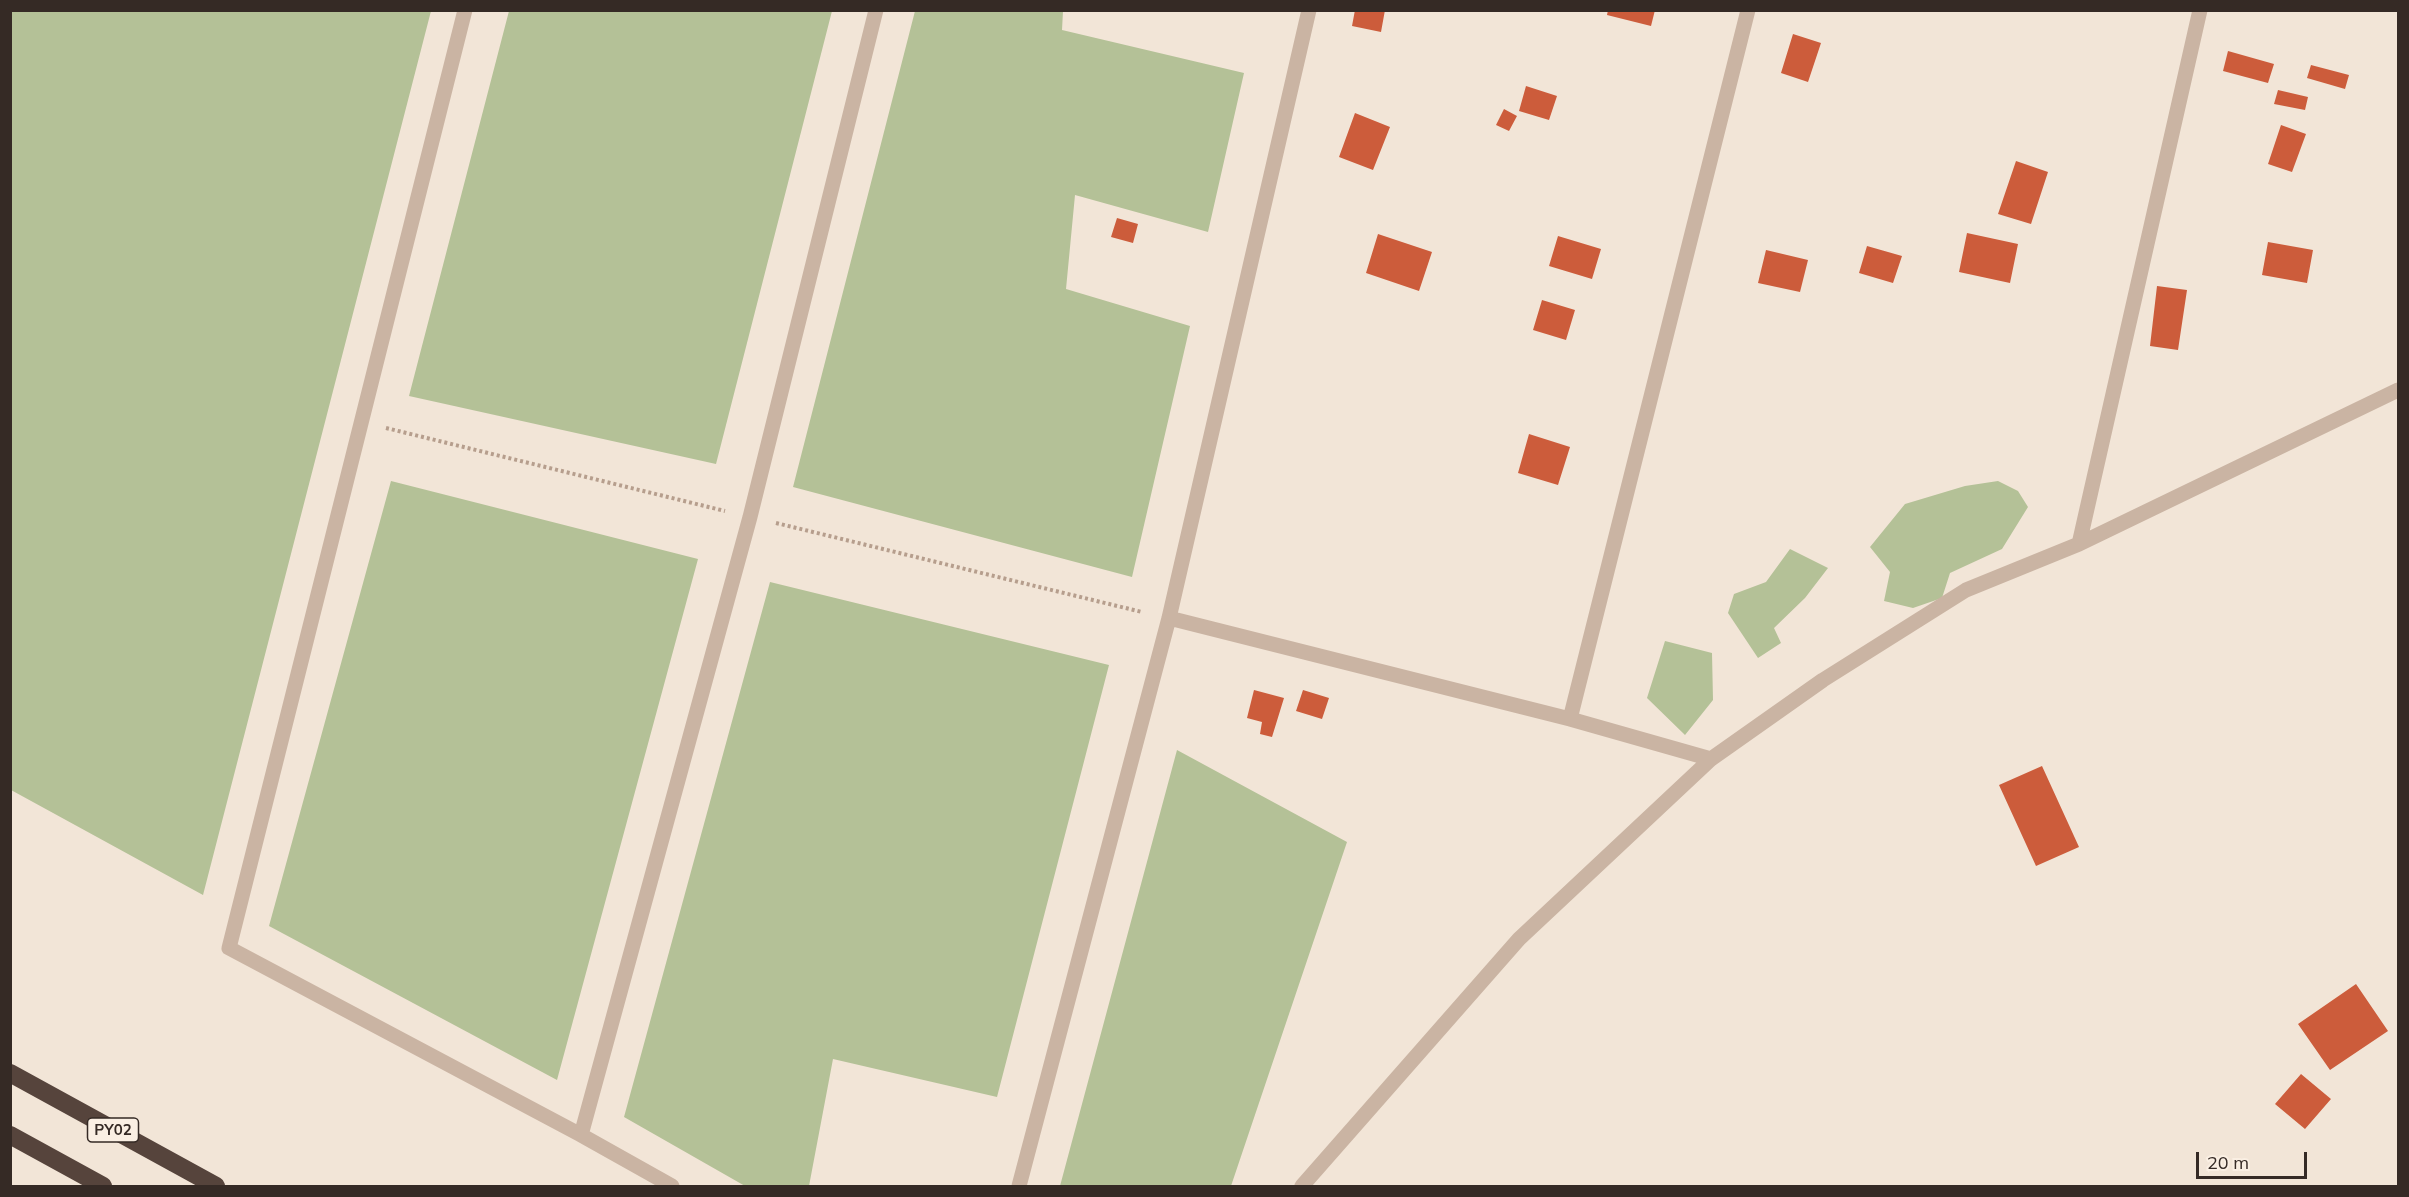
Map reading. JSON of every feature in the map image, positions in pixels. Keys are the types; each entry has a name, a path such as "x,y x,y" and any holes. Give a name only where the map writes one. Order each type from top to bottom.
{"highway":[{"name":"PY02","path":"10,1073 216,1186"},
{"path":"10,1135 103,1186"}],"street":[{"path":"465,10 229,948 581,1135 672,1186"},
{"path":"581,1135 750,517 876,10"},
{"path":"1019,1186 1169,618 1309,10"},
{"path":"1570,719 1748,10"},
{"path":"2079,544 2200,10"},
{"path":"1302,1186 1519,939 1711,759 1823,680 1966,590 2079,544 2398,390"},
{"path":"1169,618 1570,719 1711,759"}],"green space":[{"path":"11,10 431,11 203,895 11,790"},
{"path":"509,11 832,11 716,464 409,396"},
{"path":"915,11 1063,11 1062,30 1244,73 1208,232 1075,195 1066,289 1190,326 1132,577 793,487"},
{"path":"391,481 698,559 557,1080 269,926"},
{"path":"1998,481 2018,491 2028,507 2002,549 1950,573 1942,598 1913,608 1884,601 1890,572 1870,547 1905,504 1965,486"},
{"path":"1790,549 1828,568 1805,598 1774,628 1781,643 1758,658 1728,613 1734,594 1766,582"},
{"path":"770,582 1109,665 997,1097 833,1059 809,1186 745,1186 624,1117"},
{"path":"1665,641 1712,653 1713,700 1685,735 1647,698"},
{"path":"1177,750 1347,842 1231,1186 1060,1186"}],"building":[{"path":"1355,10 1385,10 1381,32 1352,26"},
{"path":"1608,10 1655,10 1651,26 1607,15"},
{"path":"1793,34 1821,43 1808,82 1781,73"},
{"path":"2228,51 2274,64 2268,83 2223,71"},
{"path":"2311,65 2349,75 2345,89 2307,78"},
{"path":"1526,86 1557,96 1549,120 1519,111"},
{"path":"2278,90 2308,97 2305,110 2274,104"},
{"path":"1504,109 1517,116 1509,131 1496,125"},
{"path":"1355,113 1390,127 1373,170 1339,157"},
{"path":"2281,125 2306,134 2292,172 2268,164"},
{"path":"2016,161 2048,172 2031,224 1998,214"},
{"path":"1117,218 1138,224 1133,243 1111,237"},
{"path":"1967,233 2018,244 2010,283 1959,272"},
{"path":"1378,234 1432,252 1419,291 1366,273"},
{"path":"1558,236 1601,249 1592,279 1549,266"},
{"path":"2268,242 2313,250 2307,283 2262,275"},
{"path":"1867,246 1902,256 1893,283 1859,273"},
{"path":"1766,250 1808,260 1800,292 1758,283"},
{"path":"2157,286 2187,290 2178,350 2150,346"},
{"path":"1542,300 1575,310 1566,340 1533,330"},
{"path":"1529,434 1570,447 1558,485 1518,473"},
{"path":"1254,690 1284,698 1272,737 1260,734 1262,722 1247,718"},
{"path":"1303,690 1329,698 1322,719 1296,711"},
{"path":"2042,766 2079,847 2036,866 1999,785"},
{"path":"2356,984 2388,1031 2330,1070 2298,1024"},
{"path":"2301,1074 2331,1099 2305,1129 2275,1104"}]}
